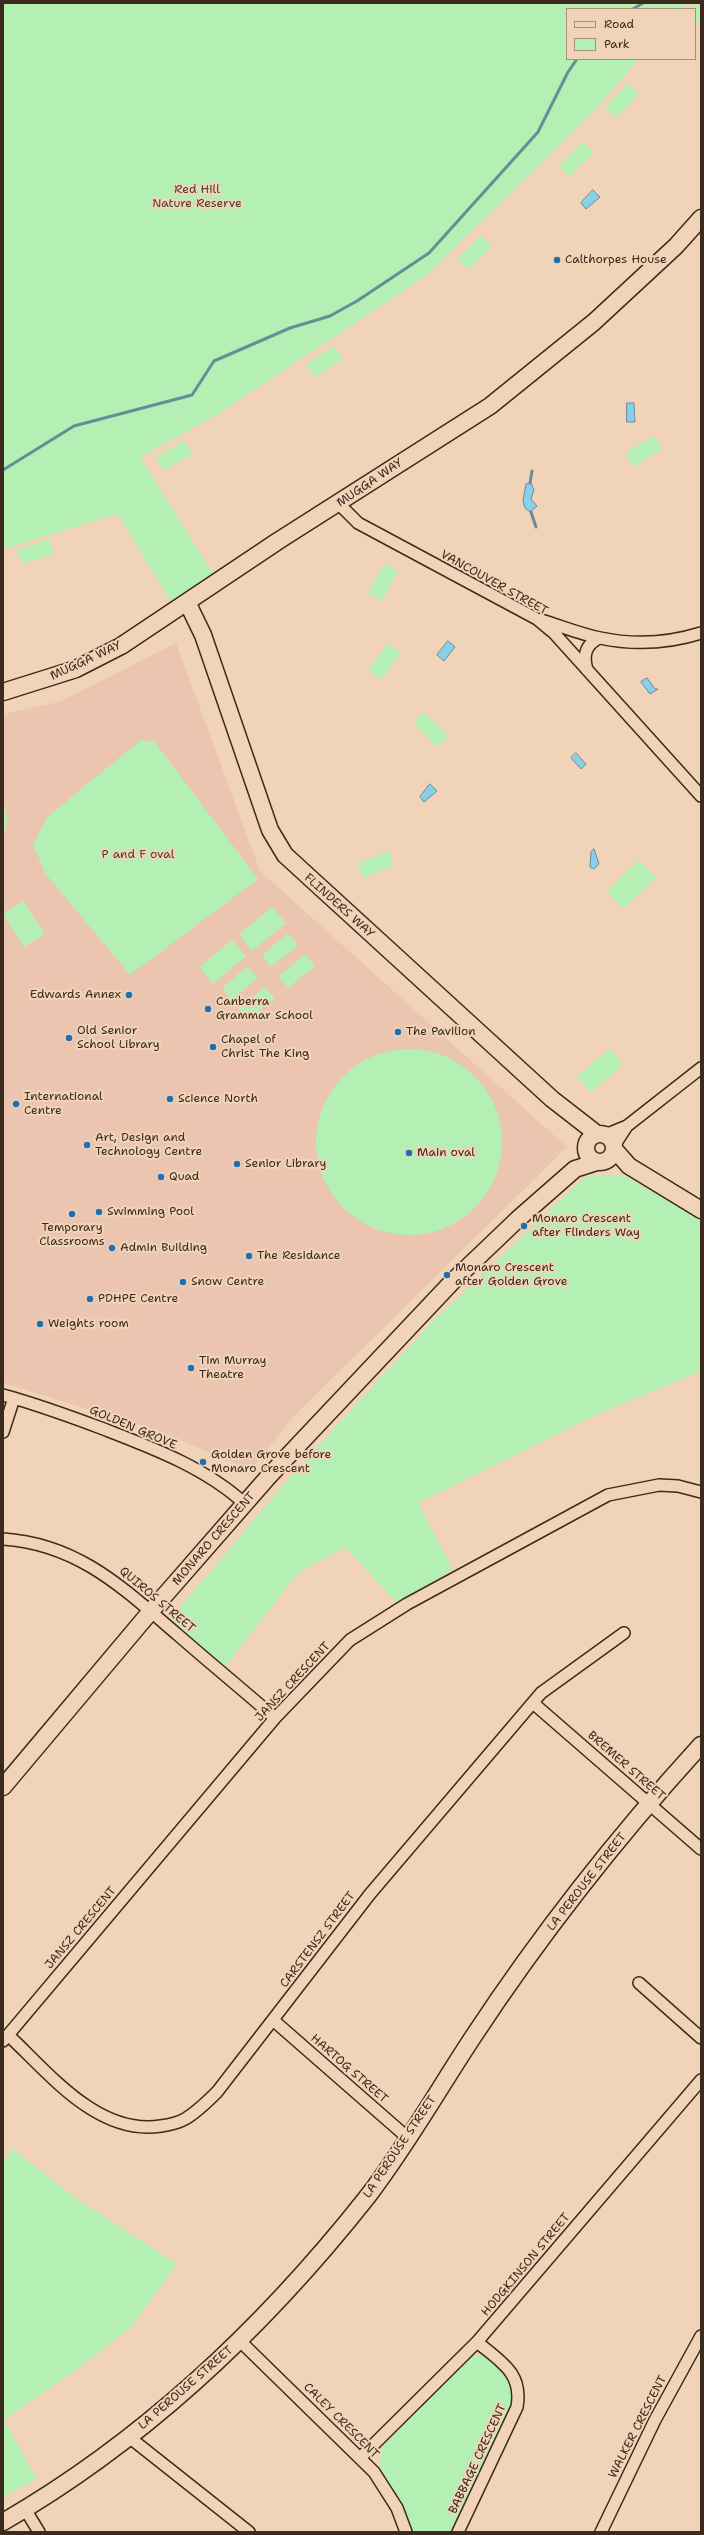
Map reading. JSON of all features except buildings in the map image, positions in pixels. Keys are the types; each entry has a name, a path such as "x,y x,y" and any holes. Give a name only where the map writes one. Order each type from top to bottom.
{"street":[{"name":"MUGGA WAY","path":"3,692 52,678 94,660 121,646 183,604 490,406 594,322 676,246 701,218"},
{"name":"VANCOUVER STREET","path":"339,504 358,524 537,619 554,633 701,796"},
{"name":"FLINDERS WAY","path":"183,604 203,635 209,657 270,830 285,855 552,1098 601,1148 701,1210"},
{"path":"537,619 599,638 658,642 701,634"},
{"path":"587,670 585,653 591,643 599,638"},
{"name":"MONARO CRESCENT","path":"3,1787 151,1611 244,1504 452,1282 518,1219 575,1169 701,1068"},
{"name":"GOLDEN GROVE","path":"3,1395 150,1448 199,1471 244,1504"},
{"path":"3,1432 14,1398"},
{"name":"JANSZ CRESCENT","path":"5,2038 275,1718 350,1640 406,1604 608,1495 658,1485 678,1486 701,1492"},
{"name":"QUIROS STREET","path":"3,1539 19,1540 43,1547 87,1564 105,1573 275,1718"},
{"name":"CARSTENSZ STREET","path":"5,2038 84,2105 102,2116 124,2125 148,2128 184,2120 200,2108 217,2092 370,1894 541,1693 624,1633"},
{"name":"BREMER STREET","path":"533,1703 701,1849"},
{"name":"LA PEROUSE STREET","path":"3,2522 26,2509 129,2437 240,2341 312,2264 391,2164 474,2035 541,1942 649,1804 701,1745"},
{"path":"639,1983 701,2038"},
{"name":"HARTOG STREET","path":"273,2020 408,2138"},
{"name":"HODGKINSON STREET","path":"360,2458 477,2342 701,2080"},
{"name":"WALKER CRESCENT","path":"601,2532 655,2420 701,2336"},
{"name":"CALEY CRESCENT","path":"240,2341 360,2458 386,2489 397,2508 406,2532"},
{"name":"BABBAGE CRESCENT","path":"458,2532 517,2407 519,2397 512,2371 477,2342"},
{"path":"129,2437 249,2532"},
{"path":"26,2509 39,2532"}],"shaded area":[{"name":"Canberra Grammar School","path":"176,643 260,871 567,1147 293,1417 251,1470 161,1432 3,1383 3,714 59,702"}],"green space":[{"name":"Red Hill Nature Reserve","path":"3,3 687,3 682,8 566,8 566,60 638,60 592,113 427,275 215,416 140,457 215,577 172,604 118,514 3,549"},
{"path":"694,3 701,8 701,18 696,24 696,8 689,8"},
{"path":"628,83 639,93 617,118 605,108"},
{"path":"583,142 594,153 569,177 559,166"},
{"path":"481,235 492,246 468,269 457,258"},
{"path":"334,346 343,359 315,377 306,364"},
{"path":"654,436 662,449 633,467 625,453"},
{"path":"185,441 192,454 163,471 156,457"},
{"path":"49,539 54,554 22,564 17,550"},
{"path":"384,564 398,571 382,600 368,593"},
{"path":"388,643 401,653 381,680 368,670"},
{"path":"424,712 448,736 437,747 413,723"},
{"name":"P and F oval","path":"141,740 155,742 258,879 130,975 45,873 33,844 47,817"},
{"path":"3,798 7,820 3,839"},
{"path":"389,851 394,865 363,878 358,863"},
{"path":"639,860 656,878 623,909 607,891"},
{"path":"23,901 45,934 24,947 3,914"},
{"path":"272,907 286,923 252,951 239,934"},
{"path":"288,933 298,945 271,967 262,955"},
{"path":"232,940 246,956 213,984 199,967"},
{"path":"305,954 315,966 288,988 279,976"},
{"path":"248,966 258,978 231,1000 222,988"},
{"path":"265,987 275,998 248,1020 239,1008"},
{"path":"610,1048 623,1064 591,1092 577,1077"},
{"name":"Main oval","path":"409,1049 427,1051 444,1056 453,1060 475,1076 491,1098 495,1107 500,1124 502,1142 500,1160 495,1177 491,1186 475,1208 453,1224 444,1228 427,1233 409,1235 391,1233 374,1228 365,1224 343,1208 327,1186 323,1177 318,1160 316,1142 318,1124 323,1107 327,1098 343,1076 365,1060 374,1056 391,1051"},
{"path":"623,1175 701,1219 701,1371 591,1417 418,1503 453,1569 398,1603 344,1547 297,1574 224,1668 170,1619 297,1469 432,1322 586,1176"},
{"path":"13,2149 77,2199 177,2264 130,2328 80,2367 4,2420 37,2479 3,2497 3,2161"},
{"path":"485,2354 506,2375 513,2395 513,2404 454,2526 449,2532 413,2532 399,2499 379,2465 380,2449 471,2356"}],"water":[{"path":"593,190 600,197 586,209 581,203"},
{"path":"627,403 634,403 635,422 627,422"},
{"path":"531,483 534,490 531,499 537,506 530,512 525,508 523,501 526,484"},
{"path":"448,641 455,647 444,661 437,655"},
{"path":"647,678 655,689 658,689 650,694 641,682"},
{"path":"576,753 586,764 581,769 571,758"},
{"path":"430,784 437,791 424,802 420,797"},
{"path":"594,849 599,864 594,869 590,867 591,852"}],"waterway":[{"path":"635,8 643,3"},
{"path":"3,470 74,426 192,395 214,361 290,328 330,316 357,301 429,253 538,132 568,72 576,60"},
{"path":"530,483 532,471"},
{"path":"531,512 536,527"}],"place":[{"name":"Calthorpes House","path":"557,260"},
{"name":"Edwards Annex","path":"129,995"},
{"name":"Canberra Grammar School","path":"208,1009"},
{"name":"The Pavilion","path":"398,1032"},
{"name":"Old Senior School Library","path":"69,1038"},
{"name":"Chapel of Christ The King","path":"213,1047"},
{"name":"Science North","path":"170,1099"},
{"name":"International Centre","path":"16,1104"},
{"name":"Art, Design and Technology Centre","path":"87,1145"},
{"name":"Main oval","path":"409,1153"},
{"name":"Senior Library","path":"237,1164"},
{"name":"Quad","path":"161,1177"},
{"name":"Swimming Pool","path":"99,1212"},
{"name":"Temporary Classrooms","path":"72,1214"},
{"name":"Monaro Crescent after Flinders Way","path":"524,1226"},
{"name":"Admin Building","path":"112,1248"},
{"name":"The Residance","path":"249,1256"},
{"name":"Monaro Crescent after Golden Grove","path":"447,1275"},
{"name":"Snow Centre","path":"183,1282"},
{"name":"PDHPE Centre","path":"90,1299"},
{"name":"Weights room","path":"40,1324"},
{"name":"Tim Murray Theatre","path":"191,1368"},
{"name":"Golden Grove before Monaro Crescent","path":"203,1462"}]}
